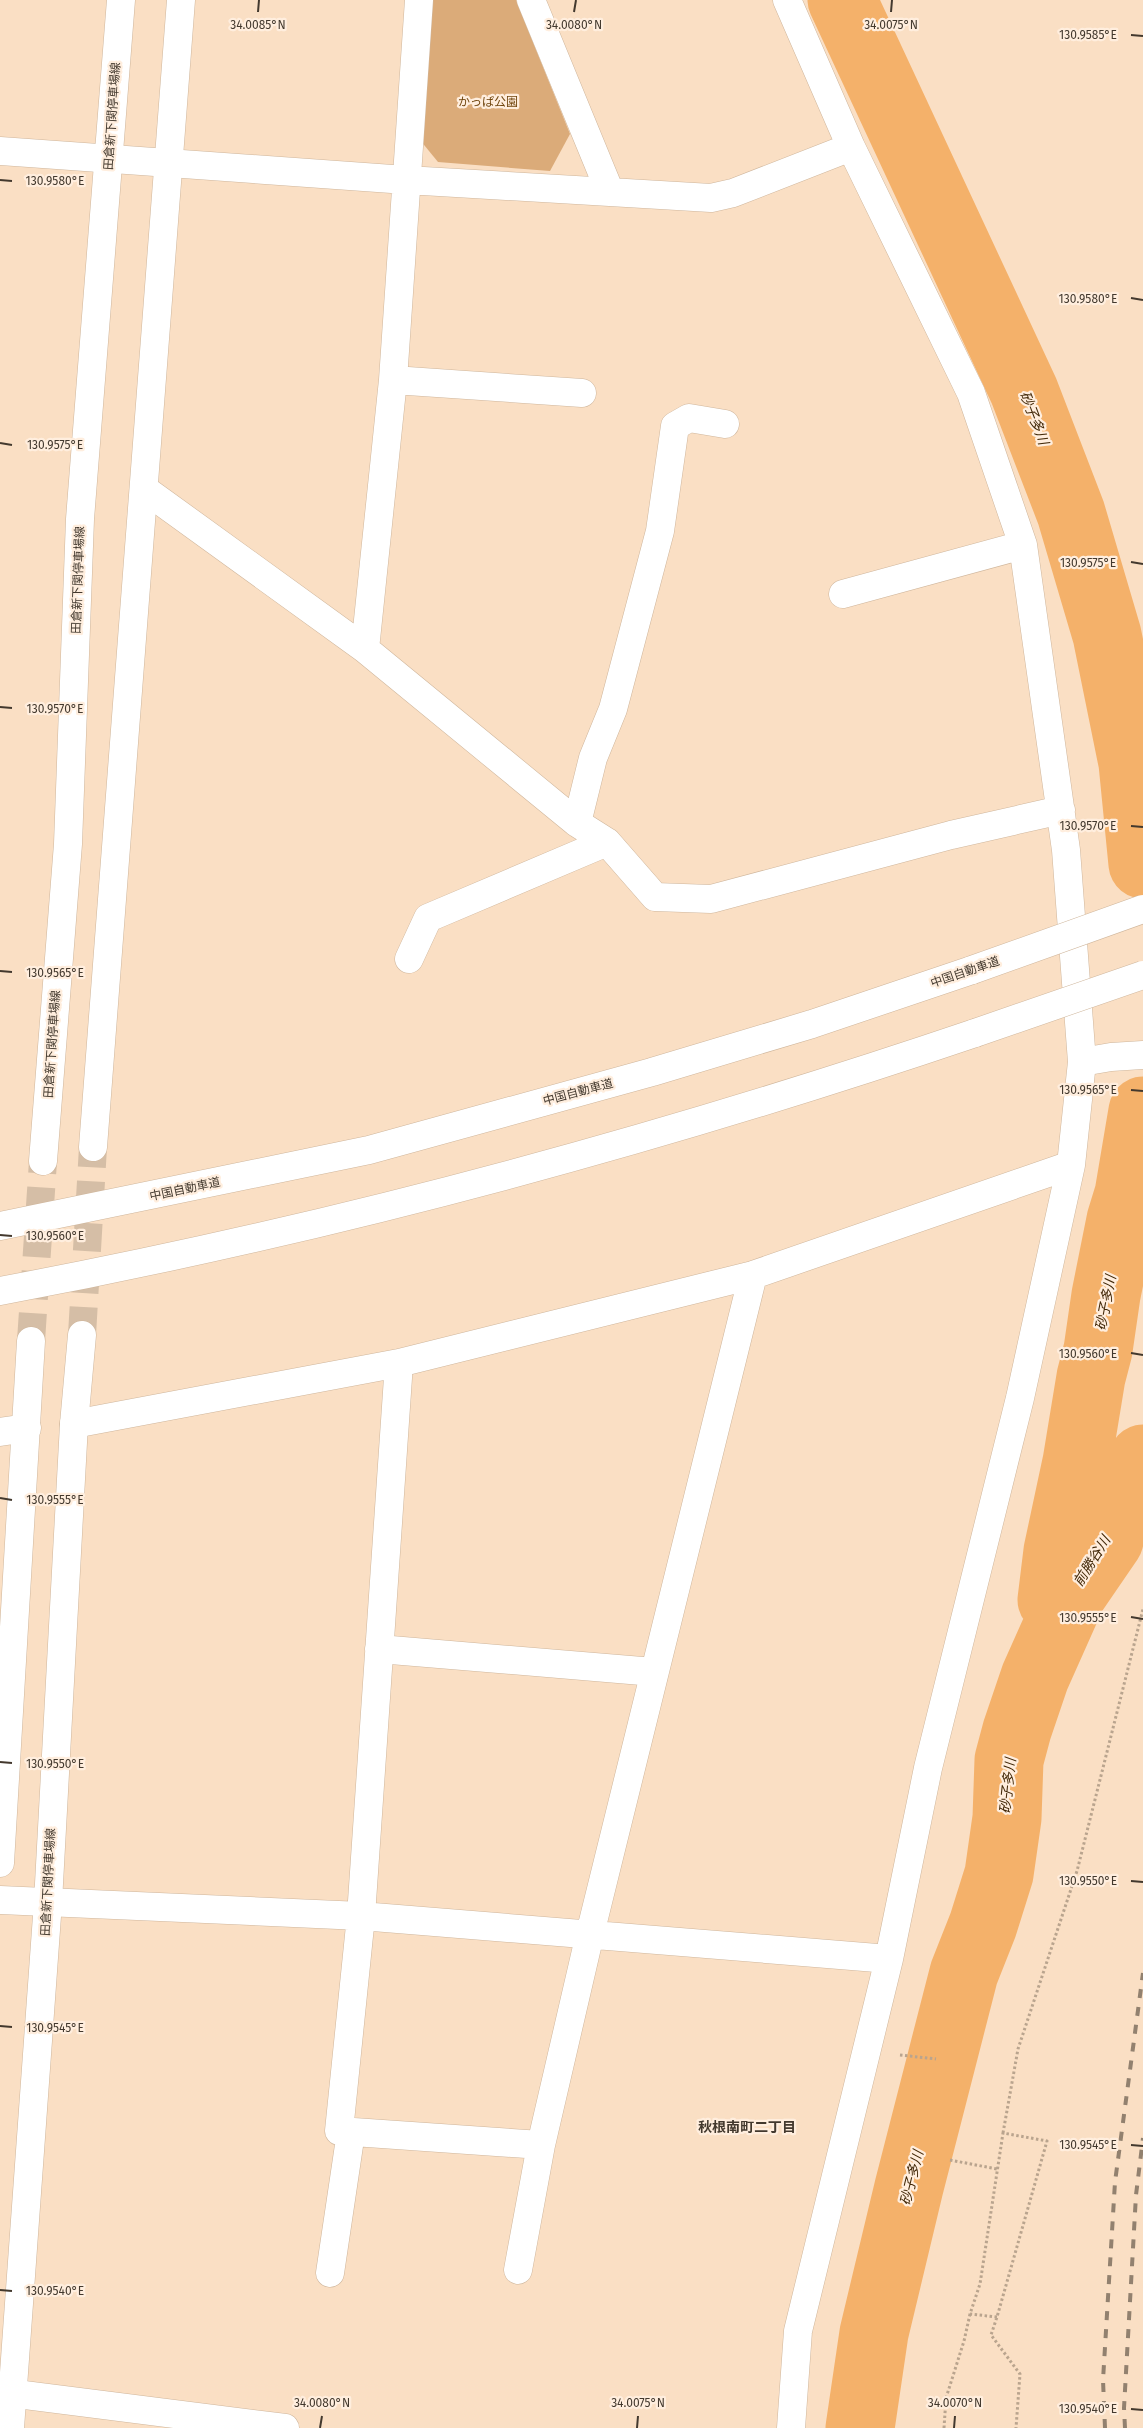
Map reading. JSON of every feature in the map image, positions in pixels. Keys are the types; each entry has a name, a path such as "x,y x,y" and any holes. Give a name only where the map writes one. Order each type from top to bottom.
{"main road":[{"name":"田倉新下関停車場線","path":"43,1161 68,844 80,519 121,0"},
{"path":"93,1147 181,0"},
{"path":"366,649 392,380 420,0"},
{"path":"531,0 610,192"},
{"path":"787,0 851,147 971,394 1023,545 1066,850 1082,1062 1071,1165 1020,1398 928,1768 889,1958 798,2331 791,2428"},
{"path":"0,151 406,180 711,198 733,193 851,147"},
{"path":"392,380 582,393"},
{"path":"577,823 593,758 613,709 660,531 675,426 689,418 725,424"},
{"path":"144,489 366,649 577,823 607,842 655,897 711,900 952,835 1060,810"},
{"path":"842,594 1023,545"},
{"path":"409,959 428,918 607,842"},
{"name":"中国自動車道","path":"0,1226 369,1150 652,1072 784,1032 972,970 1143,909"},
{"path":"0,1291 84,1275 383,1209 669,1131 822,1085 1143,975"},
{"path":"1082,1062 1111,1056 1143,1054"},
{"path":"74,1424 399,1363 753,1275 1071,1165"},
{"path":"518,2270 542,2145 590,1934 753,1275"},
{"name":"田倉新下関停車場線","path":"10,2428 6,2392 48,1902 74,1424 82,1335"},
{"path":"0,1863 31,1341"},
{"path":"399,1363 362,1916 339,2131 542,2145"},
{"path":"0,1432 27,1428"},
{"path":"380,1649 654,1672"},
{"path":"0,1900 362,1916 889,1958"},
{"path":"330,2273 351,2132"},
{"path":"6,2392 285,2428"}],"path":[{"path":"944,2428 946,2398 980,2284 997,2169 1018,2049 1077,1871 1143,1608"},
{"path":"898,2054 936,2060"},
{"path":"1003,2133 1047,2141 991,2335 1020,2374 1016,2428"},
{"path":"950,2160 997,2169"},
{"path":"970,2314 996,2317"}],"green space":[{"name":"かっぱ公園","path":"431,0 516,0 570,134 550,171 438,162 420,140"}],"waterway":[{"name":"砂子多川","path":"842,0 1024,391 1071,513 1107,635 1133,763 1143,864"},
{"name":"砂子多川","path":"1052,1600 1058,1551 1077,1462 1091,1377 1098,1350 1106,1295 1121,1220 1129,1194 1143,1111"},
{"name":"砂子多川","path":"860,2428 874,2333 909,2187 964,1973 983,1925 999,1874 1007,1818 1009,1760 1017,1730 1035,1677 1072,1594 1109,1540 1120,1495 1143,1459"}],"tunnel":[{"path":"82,1335 93,1147"},
{"path":"31,1341 43,1161"}],"railway":[{"path":"1105,2428 1103,2380 1115,2182 1143,1973"},
{"path":"1125,2428 1124,2408 1136,2195 1143,2138"}],"district":[{"name":"秋根南町二丁目","path":"747,2127"}],"water label":[{"name":"前勝谷川","path":"1092,1561"}]}
